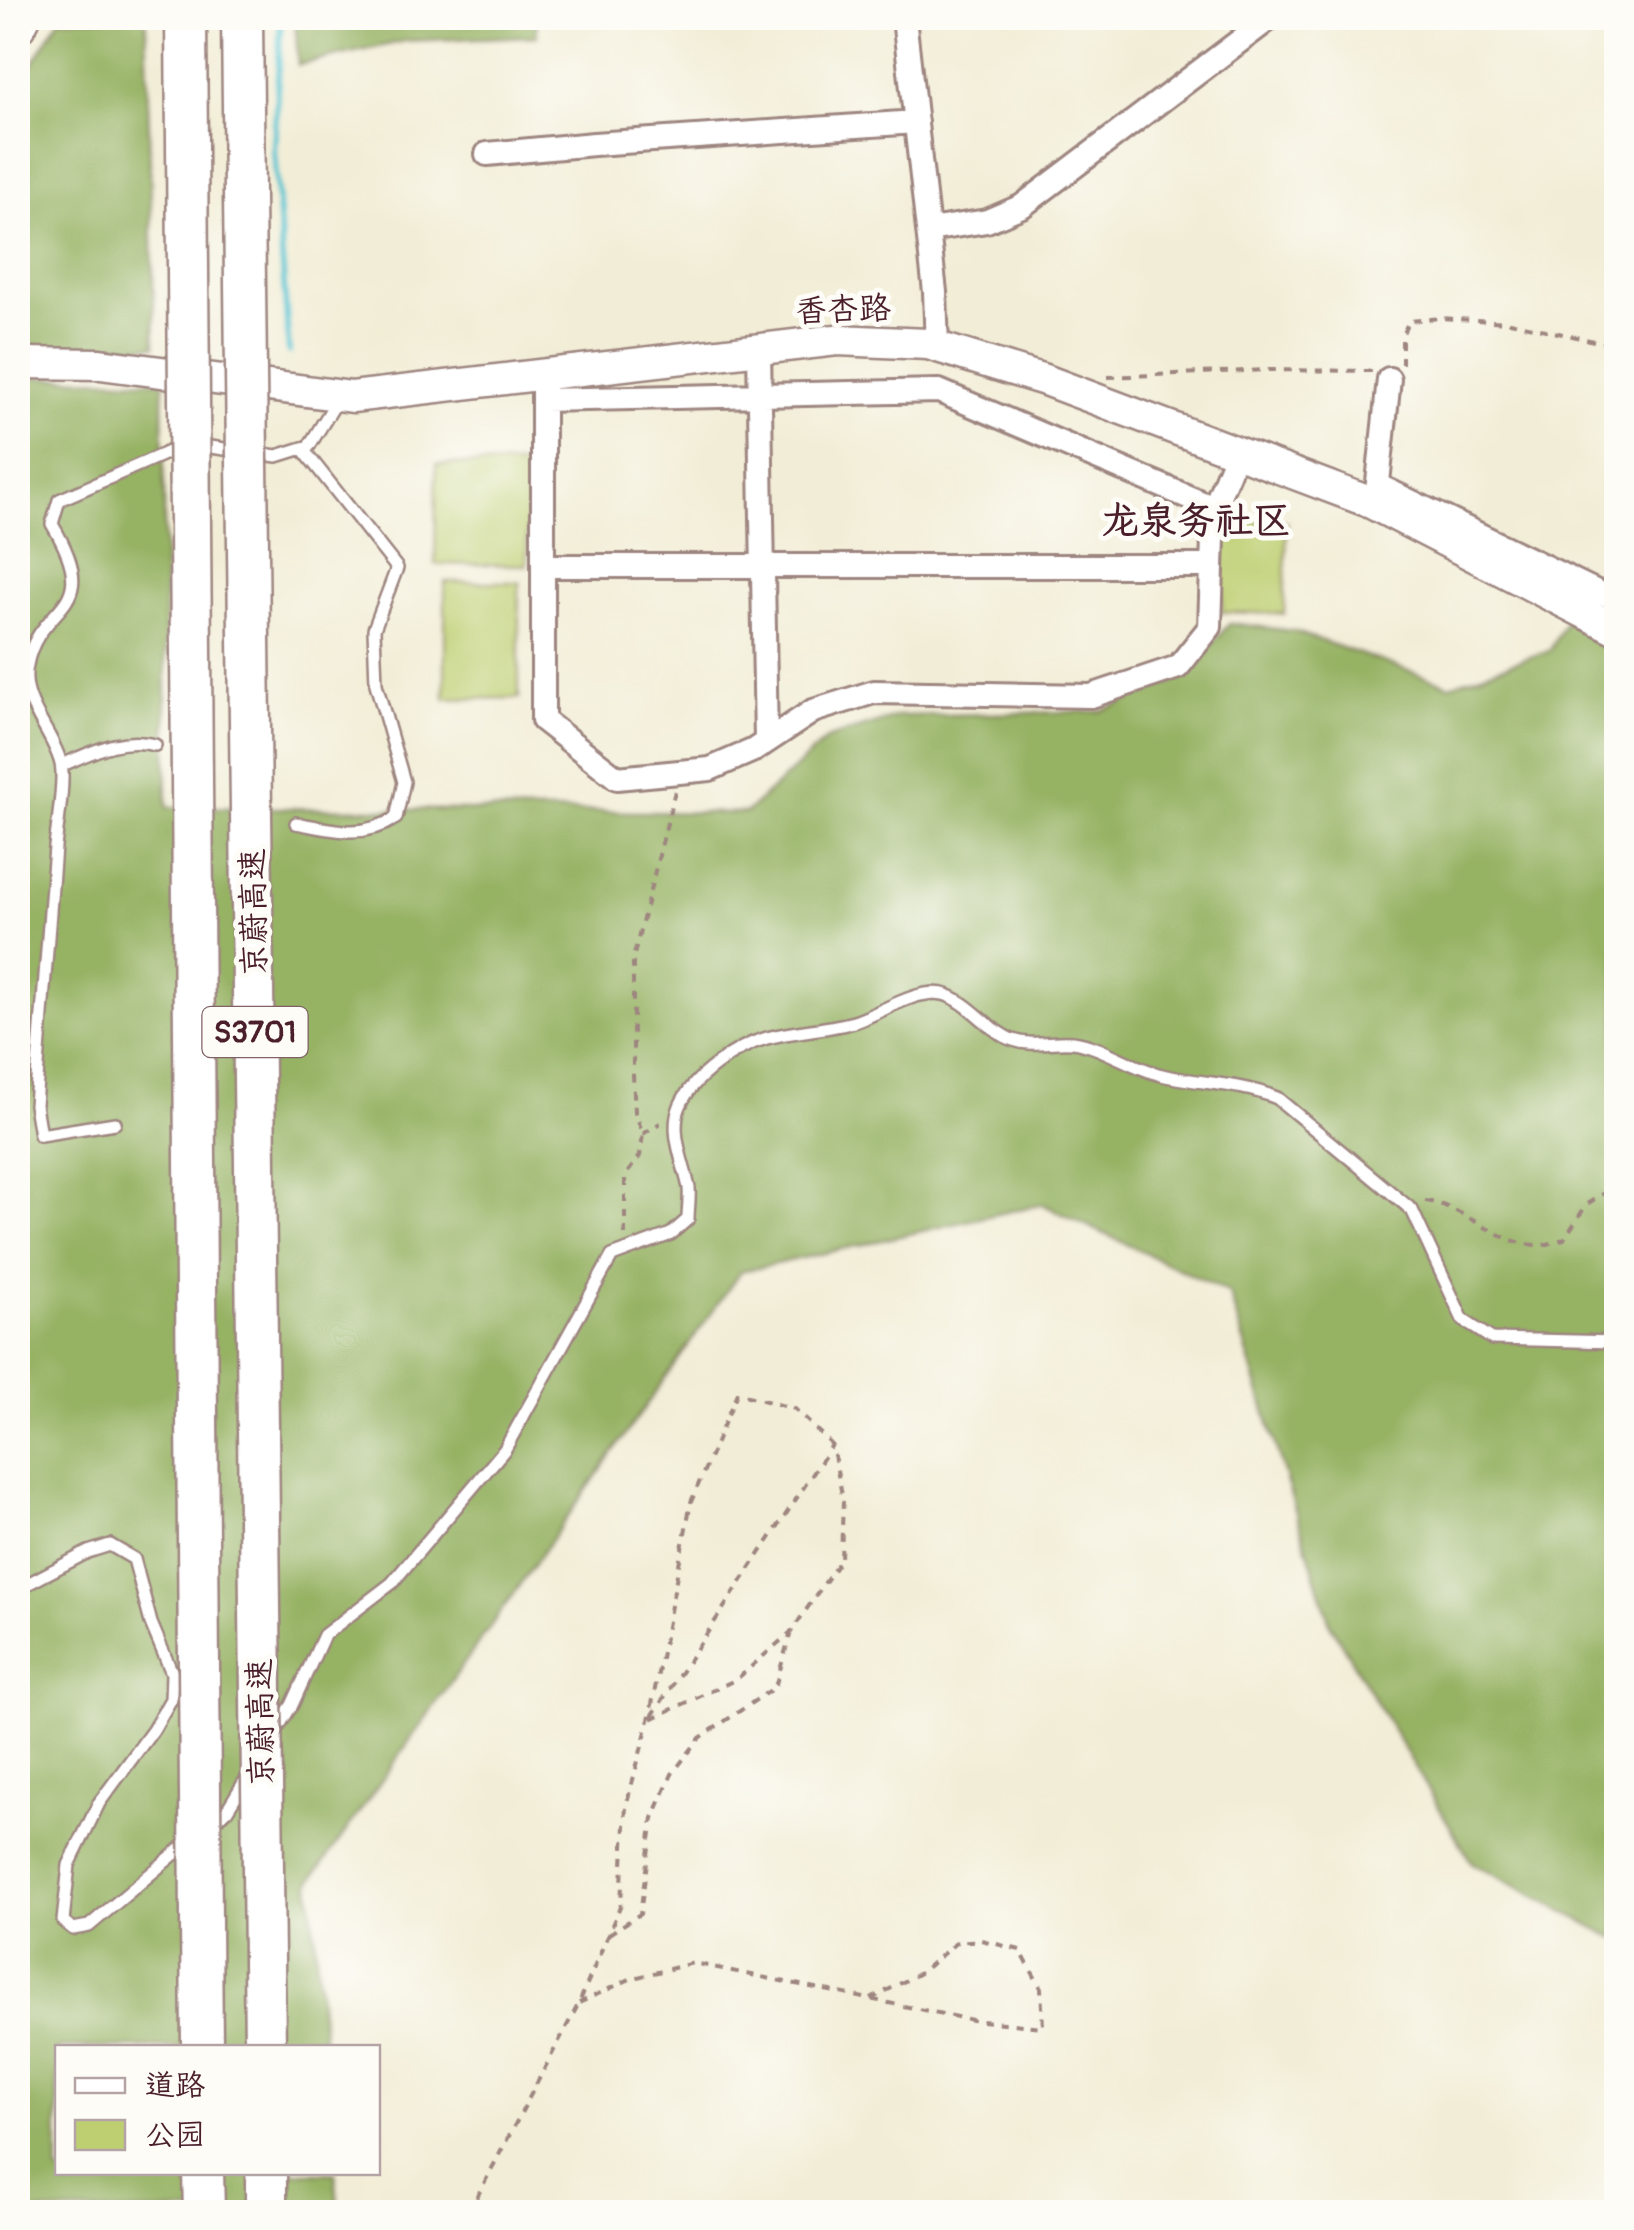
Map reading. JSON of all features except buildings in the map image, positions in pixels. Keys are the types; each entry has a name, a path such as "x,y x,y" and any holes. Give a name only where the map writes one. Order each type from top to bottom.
{"highway":[{"name":"京蔚高速","path":"186,18 202,2045"},
{"name":"京蔚高速","path":"242,18 265,2045"},
{"path":"203,2175 204,2212"},
{"path":"266,2175 266,2212"}],"main road":[{"path":"18,24 22,18"}],"street":[{"path":"904,18 937,347"},
{"path":"928,230 988,221 1022,206 1270,18"},
{"path":"487,154 916,122"},
{"name":"香杏路","path":"18,363 100,364 341,395 543,388 837,340 937,347 1046,380 1237,452 1377,496 1616,629"},
{"path":"759,350 766,742"},
{"path":"1389,379 1377,496 1616,598"},
{"path":"1214,508 939,391 760,397 543,388 543,720 617,778 710,769 766,742 812,711 874,692 1092,696 1165,672 1178,666 1210,627 1214,508 1237,452"},
{"path":"543,566 1212,566"}],"lane":[{"path":"115,1123 40,1134 35,1105 62,765 30,700 26,666 38,638 71,599 72,570 65,546 52,524 59,500 173,450 210,447 277,456 309,446 341,395"},
{"path":"296,823 347,834 379,829 396,818 404,782 376,684 374,629 397,568 302,448"},
{"path":"62,765 106,746 136,740 155,746"},
{"path":"18,1588 110,1544 134,1559 151,1623 172,1673 171,1700 154,1730 100,1802 70,1865 62,1921 73,1929 89,1926 227,1810 292,1705 324,1634 392,1583 504,1450 612,1256 670,1234 688,1219 690,1193 678,1142 677,1113 681,1102 707,1070 762,1039 857,1020 922,994 946,994 1010,1040 1038,1044 1074,1042 1104,1052 1128,1066 1166,1076 1251,1087 1277,1098 1412,1210 1463,1320 1492,1339 1616,1342"}],"path":[{"path":"1101,377 1372,370 1389,379 1402,369 1402,335 1409,321 1440,318 1510,322 1616,346"},
{"path":"625,1251 625,1176 640,1156 642,1134 632,1076 633,959 661,858 679,772"},
{"path":"1406,1205 1420,1201 1438,1203 1496,1234 1539,1245 1564,1239 1588,1204 1616,1186"},
{"path":"469,2212 580,2003 621,1904 626,1806 650,1720 691,1502 737,1392 795,1409 832,1445 843,1500 841,1559 792,1632 737,1678 650,1720"},
{"path":"650,1720 832,1445"},
{"path":"609,1934 640,1914 653,1818 672,1774 700,1738 775,1687 792,1632"},
{"path":"580,2003 630,1979 693,1963 869,2000 972,2020 1042,2026 1041,1988 1020,1950 981,1940 956,1942 920,1974 869,2000"}],"green space":[{"path":"60,18 146,18 155,346 18,346 18,88"},
{"path":"295,18 536,18 537,36 405,41 298,65"},
{"path":"18,377 163,381 167,807 746,813 828,738 899,716 1101,711 1182,678 1230,623 1293,631 1450,685 1550,650 1566,620 1616,644 1616,1939 1472,1863 1330,1624 1229,1293 1042,1204 740,1272 310,1882 324,2045 55,2045 55,2175 335,2175 339,2212 18,2212"},
{"path":"436,464 527,465 527,565 435,564"},
{"path":"1224,520 1287,522 1284,614 1222,612"},
{"path":"445,582 519,582 519,698 445,699"}],"waterway":[{"path":"281,18 274,149 289,352"}],"district":[{"name":"龙泉务社区","path":"1196,521"}]}
